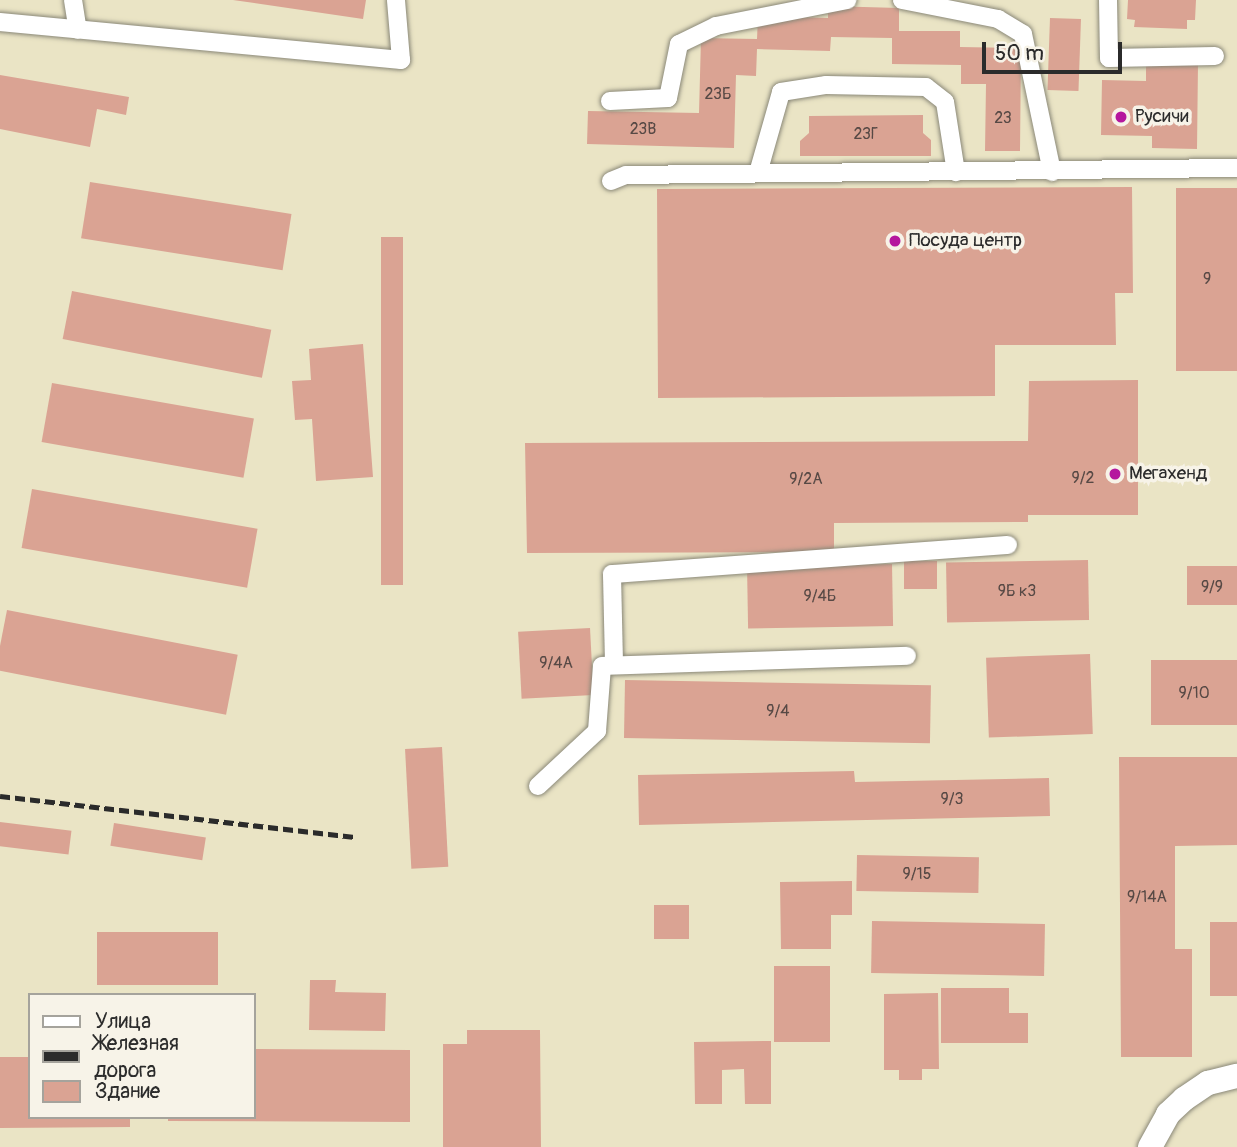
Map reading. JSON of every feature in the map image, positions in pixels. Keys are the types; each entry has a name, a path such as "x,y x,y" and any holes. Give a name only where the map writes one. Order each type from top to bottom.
{"main road":[{"path":"1150,1147 1168,1114 1184,1098 1208,1083 1237,1076"}],"street":[{"path":"73,0 78,30"},
{"path":"0,22 401,60 396,0"},
{"path":"610,101 668,98 679,44 716,26 847,0"},
{"path":"902,0 998,19 1023,34 1052,172"},
{"path":"1108,0 1108,58 1214,56"},
{"path":"758,173 772,110 781,92 826,85 926,87 945,102 956,172"},
{"path":"611,181 626,175 1237,168"},
{"path":"614,663 612,574 1007,545"},
{"path":"538,786 597,731 602,666 614,663 907,656"}],"building":[{"path":"233,0 366,0 363,19"},
{"path":"1128,0 1196,0 1195,20 1187,20 1187,29 1134,27 1135,20 1127,19"},
{"path":"828,6 899,8 899,31 960,31 960,47 1021,48 1020,151 985,151 986,84 961,84 961,65 892,64 892,38 831,37 830,51 757,49 756,76 736,75 734,148 587,144 588,111 699,113 701,38 757,39 758,16 828,18"},
{"path":"1050,18 1081,19 1078,91 1047,90"},
{"path":"1146,63 1198,64 1197,149 1152,148 1152,136 1101,135 1102,80 1146,81"},
{"path":"0,75 129,97 126,115 97,109 90,147 0,129"},
{"path":"923,115 923,133 931,140 931,156 800,156 800,141 809,133 809,116"},
{"path":"90,182 291,214 283,270 81,238"},
{"name":"Посуда центр","path":"1132,187 1133,293 1115,293 1116,345 995,345 995,396 658,398 657,189"},
{"path":"1176,188 1237,188 1237,371 1176,371"},
{"path":"381,237 403,237 403,585 381,585"},
{"path":"72,291 271,330 262,378 63,339"},
{"path":"363,344 373,477 316,481 312,419 295,420 292,381 311,380 309,349"},
{"path":"1138,380 1138,515 1028,515 1028,522 834,523 834,552 527,553 525,443 1028,441 1029,381"},
{"path":"52,383 254,419 243,478 42,442"},
{"path":"32,489 258,529 247,588 22,548"},
{"path":"1088,560 1089,620 947,622 946,562"},
{"path":"904,561 937,561 937,589 904,589"},
{"path":"892,564 893,626 748,629 747,567"},
{"path":"1187,566 1237,566 1237,605 1187,605"},
{"path":"7,610 238,655 226,715 0,671 0,646"},
{"path":"590,628 594,695 522,699 518,632"},
{"path":"1090,654 1093,734 989,738 986,658"},
{"path":"1151,660 1237,660 1237,725 1151,725"},
{"path":"625,680 931,685 930,743 624,738"},
{"path":"442,747 448,867 411,869 405,749"},
{"path":"1119,757 1237,757 1237,845 1175,846 1175,949 1192,949 1192,1057 1121,1057"},
{"path":"854,771 855,782 1049,778 1050,816 639,825 638,775"},
{"path":"0,822 71,831 69,855 0,846"},
{"path":"114,823 206,838 202,860 110,846"},
{"path":"857,855 979,857 978,893 856,891"},
{"path":"852,881 852,915 831,915 831,949 781,949 780,882"},
{"path":"654,905 689,905 689,939 654,939"},
{"path":"872,921 1045,924 1044,976 871,973"},
{"path":"1210,922 1237,922 1237,996 1210,996"},
{"path":"97,932 218,932 218,985 97,985"},
{"path":"774,966 830,966 830,1042 774,1042"},
{"path":"310,980 336,980 335,992 386,993 385,1031 309,1030"},
{"path":"941,988 1009,988 1009,1013 1028,1013 1028,1043 941,1043"},
{"path":"938,993 939,1069 922,1069 922,1080 899,1080 899,1070 884,1070 884,994"},
{"path":"467,1030 540,1030 541,1147 443,1147 443,1044 467,1044"},
{"path":"771,1041 771,1104 745,1104 744,1069 722,1070 722,1104 695,1104 694,1042"},
{"path":"256,1049 410,1050 410,1122 168,1121 256,1119"},
{"path":"0,1057 28,1057 28,1119 130,1119 130,1127 0,1128"}],"railway":[{"path":"0,796 355,837"}],"place":[{"name":"Русичи","path":"1121,117"},
{"name":"Посуда центр","path":"895,241"},
{"name":"Мегахенд","path":"1115,474"}]}
